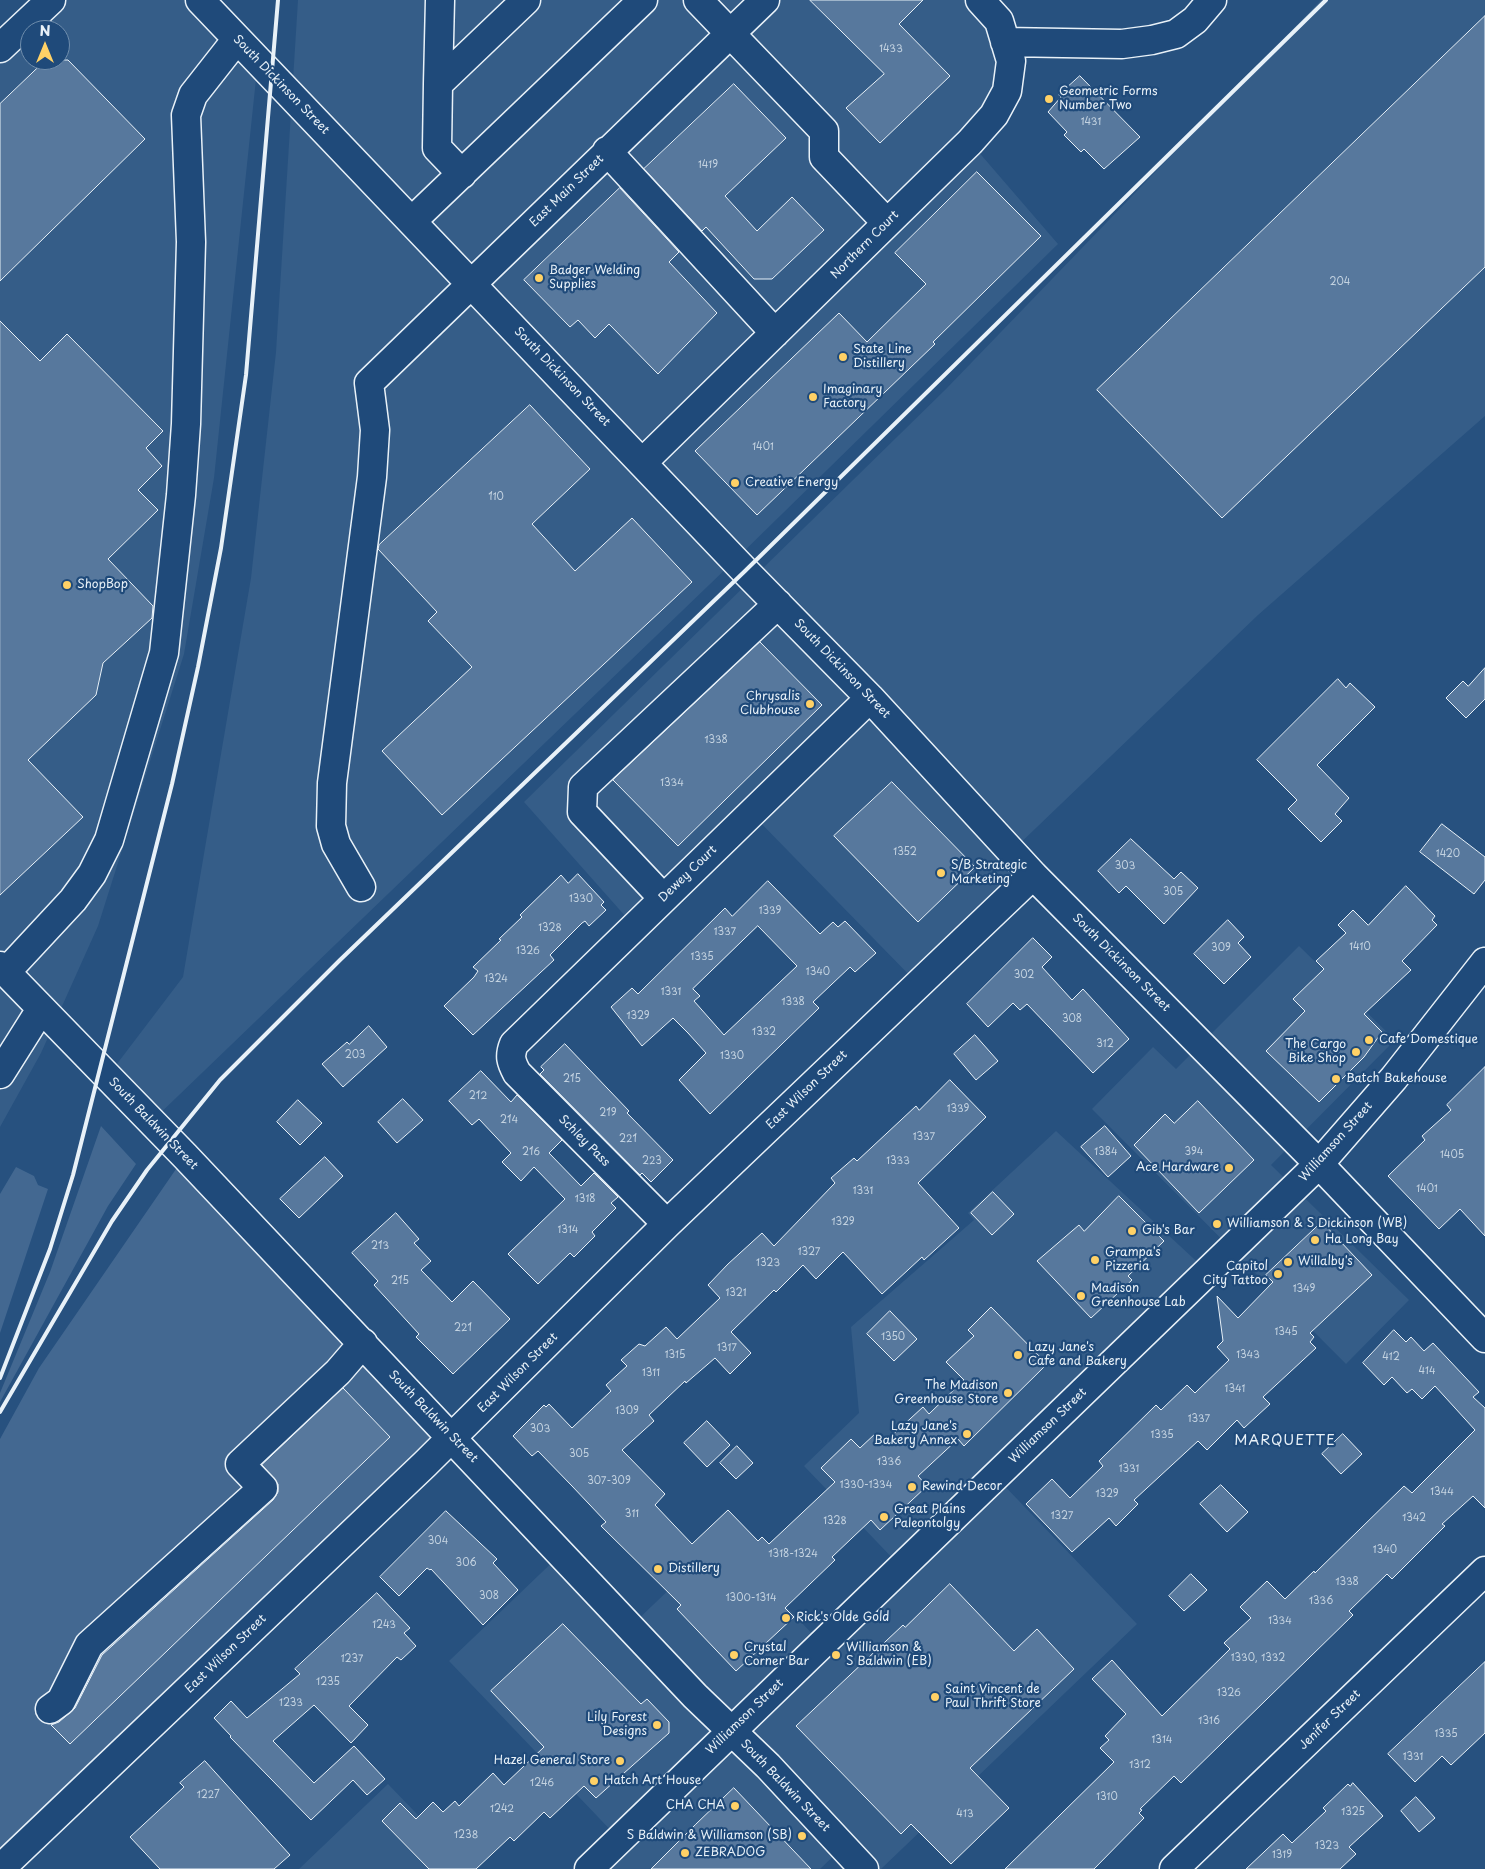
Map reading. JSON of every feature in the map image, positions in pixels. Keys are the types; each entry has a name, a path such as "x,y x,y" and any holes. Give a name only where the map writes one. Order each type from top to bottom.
{"street":[{"path":"0,48 51,0"},
{"name":"South Dickinson Street","path":"200,0 870,698 1033,875 1319,1164 1485,1338"},
{"path":"440,0 437,148 462,174"},
{"path":"438,84 526,0"},
{"path":"412,221 643,0"},
{"path":"698,0 824,131 824,157 887,223"},
{"name":"East Main Street","path":"361,887 336,844 331,826 332,783 372,477 375,430 369,383 471,282 765,0"},
{"name":"Northern Court","path":"643,462 887,223 994,115 1007,91 1010,62 999,21 980,0"},
{"path":"1005,42 1122,44 1152,40 1176,34 1195,20 1212,0"},
{"path":"3,969 73,900 92,874 109,840 164,653 180,513 186,424 191,242 186,115 193,95 238,39"},
{"path":"607,151 775,333"},
{"path":"663,898 582,812 583,787 778,604"},
{"name":"Dewey Court","path":"510,1053 521,1035 870,698"},
{"name":"East Wilson Street","path":"0,1869 453,1437 667,1224 1033,875"},
{"name":"Williamson Street","path":"589,1869 1319,1164 1394,1078 1485,962"},
{"name":"South Baldwin Street","path":"3,969 453,1437 695,1696 768,1766 864,1869"},
{"path":"0,1074 41,1009"},
{"name":"Schley Pass","path":"510,1053 511,1064 517,1074 667,1224"},
{"path":"50,1709 61,1701 89,1645 262,1488 240,1464 338,1372 363,1343"},
{"name":"Jenifer Street","path":"1174,1869 1485,1571"}],"shaded area":[{"path":"51,0 200,0 258,60 214,478 184,654 98,926 41,1053 0,1127 0,48 20,29 20,70 70,70 70,20 30,20"},
{"path":"298,0 980,0 1011,61 970,142 1058,244 735,560 151,1122 107,1077 183,977 251,578 276,352"},
{"path":"1321,0 1485,0 1485,416 1258,615 1012,851 1033,875 918,984 751,813 634,926 524,802 946,389"},
{"path":"1299,946 1395,1040 1271,1165 1409,1300 1346,1364 1092,1109 1153,1047 1176,1069"},
{"path":"101,1126 136,1164 108,1206 0,1402 0,1393 50,1272"},
{"path":"1056,1131 1207,1271 996,1477 1137,1624 881,1869 864,1869 843,1847 820,1869 590,1869 620,1840 449,1661 562,1553 631,1626 722,1539 821,1643 901,1567 804,1466 859,1413 851,1327 974,1220 968,1213"},
{"path":"185,1156 453,1437 0,1869 0,1439 39,1368"},
{"path":"16,1167 34,1176 38,1185 48,1189 0,1333 0,1194"},
{"path":"388,1784 470,1869 299,1869"}],"building":[{"path":"810,0 923,0 899,24 950,76 880,143 846,108 884,74"},
{"path":"1485,16 1485,267 1222,518 1097,390"},
{"path":"70,62 145,139 0,281 0,104 36,70 70,70"},
{"path":"1080,76 1140,137 1104,169 1084,149 1081,152 1064,135 1067,132 1048,112 1061,97 1059,95"},
{"path":"734,84 786,138 725,196 757,231 792,197 824,230 772,279 754,279 706,227 702,231 644,169"},
{"path":"977,172 1041,236 933,342 935,344 757,515 695,451 839,313 867,342 926,284 895,253"},
{"path":"620,188 679,252 669,262 717,313 658,374 609,324 595,338 578,320 570,327 524,280"},
{"name":"ShopBop","path":"0,321 40,361 67,334 163,431 146,448 162,466 138,490 158,510 108,559 153,606 152,618 103,663 96,695 28,760 83,817 0,895"},
{"path":"530,405 590,469 532,524 575,571 632,518 692,582 442,815 382,751 472,667 428,621 437,612 378,549 379,545"},
{"path":"760,642 822,705 678,846 613,780"},
{"path":"1485,668 1485,699 1466,718 1446,698 1463,681 1468,686"},
{"path":"1338,679 1346,688 1350,683 1375,707 1317,765 1349,798 1335,814 1342,821 1321,842 1288,809 1297,800 1257,760"},
{"path":"892,782 975,867 918,922 834,836"},
{"path":"1442,824 1485,857 1485,880 1474,894 1420,852"},
{"path":"1131,839 1174,879 1181,872 1198,888 1164,924 1126,886 1119,893 1098,871"},
{"path":"578,874 604,902 601,905 606,910 589,926 585,921 582,923 550,955 554,960 473,1035 444,1006 474,977 478,971 473,967 522,917 520,915 561,875 568,883"},
{"path":"768,881 820,934 833,922 838,927 845,921 876,953 855,972 850,967 813,1002 819,1008 710,1114 679,1080 706,1053 688,1033 673,1018 642,1046 611,1007 632,988 638,994 725,908 732,916","holes":["758,926 797,966 724,1035 694,1001 700,996 693,989"]},
{"path":"1406,886 1435,916 1432,920 1437,925 1402,961 1411,970 1364,1014 1382,1032 1364,1057 1319,1102 1266,1051 1305,1011 1293,999 1324,969 1316,961 1346,933 1338,925 1353,910 1368,925"},
{"path":"1228,920 1244,937 1238,943 1251,957 1224,984 1194,954"},
{"path":"1033,938 1052,957 1042,967 1072,1000 1083,989 1129,1039 1093,1073 1027,1004 1020,1010 1013,1003 988,1027 967,1004"},
{"path":"369,1026 387,1047 343,1087 322,1064"},
{"path":"975,1035 998,1061 976,1080 954,1054"},
{"path":"565,1044 629,1111 627,1113 673,1160 651,1182 642,1173 640,1175 540,1074 544,1070 541,1067"},
{"path":"1485,1067 1485,1236 1460,1209 1439,1229 1388,1176 1425,1140 1422,1136 1451,1110 1447,1105"},
{"path":"481,1071 511,1102 517,1095 562,1140 549,1153 581,1186 594,1173 618,1197 611,1203 616,1208 592,1232 595,1236 574,1257 570,1253 538,1284 508,1254 565,1199 534,1167 521,1181 502,1162 511,1153 479,1119 472,1125 449,1101"},
{"path":"950,1080 986,1117 918,1183 959,1228 924,1260 922,1257 882,1294 843,1252 816,1279 803,1265 731,1332 751,1353 730,1374 715,1358 686,1383 685,1381 649,1415 654,1421 622,1450 665,1494 655,1505 692,1544 728,1510 758,1541 762,1537 769,1544 835,1482 821,1468 851,1439 860,1448 876,1433 885,1442 923,1407 929,1414 964,1380 946,1362 974,1336 968,1330 991,1307 1047,1364 964,1446 958,1439 918,1476 927,1486 880,1530 871,1520 832,1557 835,1560 785,1608 794,1617 736,1671 677,1609 681,1605 601,1526 606,1522 572,1486 538,1451 532,1456 513,1436 544,1405 546,1407 549,1404 572,1428 611,1391 606,1385 627,1366 621,1360 639,1344 645,1346 666,1327 677,1339 720,1298 708,1285 728,1264 762,1233 774,1246 835,1183 831,1178 854,1158 857,1161 916,1106 919,1110"},
{"path":"403,1099 423,1120 397,1143 378,1122"},
{"path":"298,1100 322,1123 300,1145 277,1122"},
{"path":"1198,1101 1254,1160 1199,1213 1134,1145 1165,1114 1174,1123"},
{"path":"1105,1126 1131,1156 1108,1177 1081,1147"},
{"path":"325,1157 343,1176 299,1218 280,1199"},
{"path":"993,1192 1014,1214 992,1235 971,1213"},
{"path":"1119,1196 1164,1241 1128,1276 1132,1280 1091,1318 1037,1261 1079,1225 1084,1231"},
{"path":"396,1213 419,1239 414,1243 431,1261 421,1270 452,1302 473,1281 510,1319 453,1374 416,1337 419,1334 374,1285 378,1281 352,1253"},
{"path":"1322,1222 1372,1275 1310,1333 1314,1337 1310,1342 1316,1348 1263,1397 1270,1404 1244,1428 1237,1420 1207,1450 1198,1441 1134,1500 1138,1504 1116,1526 1109,1518 1072,1552 1026,1504 1052,1479 1070,1498 1103,1466 1099,1461 1156,1405 1161,1410 1187,1385 1195,1393 1229,1360 1217,1347 1223,1341 1217,1296 1238,1318 1273,1282 1266,1275"},
{"path":"890,1311 917,1339 894,1361 867,1334"},
{"path":"1394,1330 1406,1342 1411,1337 1424,1351 1433,1343 1479,1392 1473,1397 1485,1408 1485,1508 1473,1496 1442,1524 1445,1526 1392,1579 1387,1574 1349,1611 1353,1615 1181,1783 1174,1776 1140,1809 1142,1810 1139,1813 1144,1818 1094,1869 1005,1869 1114,1762 1100,1748 1109,1740 1105,1736 1126,1714 1092,1679 1112,1660 1162,1716 1230,1649 1224,1643 1251,1618 1240,1607 1267,1581 1285,1599 1314,1571 1315,1573 1404,1486 1412,1493 1475,1430 1435,1386 1422,1399 1412,1389 1407,1393 1392,1377 1384,1385 1363,1363"},
{"path":"343,1388 390,1437 70,1744 51,1725 59,1722 75,1708 102,1655 273,1500 278,1492 278,1484 262,1465"},
{"path":"707,1421 730,1445 707,1467 684,1443"},
{"path":"1343,1434 1362,1454 1341,1474 1322,1454"},
{"path":"737,1446 753,1463 736,1479 720,1463"},
{"path":"1221,1485 1248,1512 1227,1532 1200,1504"},
{"path":"446,1511 497,1559 493,1563 518,1590 483,1625 431,1569 427,1568 399,1596 380,1577"},
{"path":"1191,1574 1207,1590 1184,1611 1169,1596"},
{"name":"Saint Vincent de Paul Thrift Store","path":"950,1584 1014,1651 1037,1629 1074,1669 970,1768 1009,1808 951,1864 911,1824 901,1834 796,1726 903,1625 905,1627"},
{"path":"377,1593 410,1628 404,1633 416,1646 401,1660 397,1657 349,1706 368,1725 351,1743 314,1705 273,1741 314,1783 354,1746 385,1779 367,1795 353,1780 311,1820 214,1718 231,1701 247,1718 300,1674 295,1669"},
{"path":"563,1624 641,1704 647,1699 669,1722 669,1733 596,1798 584,1786 550,1818 544,1812 514,1841 510,1837 476,1869 429,1869 382,1821 400,1803 416,1819 433,1802 443,1812 455,1801 459,1806 493,1773 504,1785 544,1747 491,1691"},
{"path":"1485,1662 1485,1733 1451,1765 1442,1756 1415,1782 1388,1754"},
{"path":"205,1761 290,1855 274,1869 160,1869 130,1837 184,1787 180,1783"},
{"path":"1353,1783 1383,1816 1349,1847 1356,1854 1340,1869 1246,1869 1283,1834 1292,1843 1326,1811 1323,1808 1348,1784 1350,1786"},
{"path":"734,1788 811,1869 651,1869 695,1825"},
{"path":"1416,1797 1435,1818 1419,1832 1401,1811"}],"railway":[{"path":"0,1378 50,1249 73,1175 172,784 198,667 221,548 246,375 278,0"},
{"path":"0,1412 112,1221 147,1170 220,1080 340,960 745,571 1326,0"}],"place":[{"name":"Geometric Forms Number Two","path":"1049,99"},
{"name":"Badger Welding Supplies","path":"539,278"},
{"name":"State Line Distillery","path":"843,357"},
{"name":"Imaginary Factory","path":"813,397"},
{"name":"Creative Energy","path":"735,483"},
{"name":"ShopBop","path":"67,585"},
{"name":"Chrysalis Clubhouse","path":"810,704"},
{"name":"S/B Strategic Marketing","path":"941,873"},
{"name":"Cafe Domestique","path":"1369,1040"},
{"name":"The Cargo Bike Shop","path":"1356,1052"},
{"name":"Batch Bakehouse","path":"1336,1079"},
{"name":"Ace Hardware","path":"1229,1168"},
{"name":"Williamson & S Dickinson (WB)","path":"1217,1224"},
{"name":"Gib's Bar","path":"1132,1231"},
{"name":"Ha Long Bay","path":"1315,1240"},
{"name":"Grampa's Pizzeria","path":"1095,1260"},
{"name":"Willalby's","path":"1288,1262"},
{"name":"Capitol City Tattoo","path":"1278,1274"},
{"name":"Madison Greenhouse Lab","path":"1081,1296"},
{"name":"Lazy Jane's Cafe and Bakery","path":"1018,1355"},
{"name":"The Madison Greenhouse Store","path":"1008,1393"},
{"name":"Lazy Jane's Bakery Annex","path":"967,1434"},
{"name":"Rewind Decor","path":"912,1487"},
{"name":"Great Plains Paleontolgy","path":"884,1517"},
{"name":"Distillery","path":"658,1569"},
{"name":"Rick's Olde Gold","path":"786,1618"},
{"name":"Crystal Corner Bar","path":"734,1655"},
{"name":"Williamson & S Baldwin (EB)","path":"836,1655"},
{"name":"Saint Vincent de Paul Thrift Store","path":"935,1697"},
{"name":"Lily Forest Designs","path":"657,1725"},
{"name":"Hazel General Store","path":"620,1761"},
{"name":"Hatch Art House","path":"594,1781"},
{"name":"CHA CHA","path":"735,1806"},
{"name":"S Baldwin & Williamson (SB)","path":"802,1836"},
{"name":"ZEBRADOG","path":"685,1853"}],"district":[{"name":"MARQUETTE","path":"1285,1441"}]}
